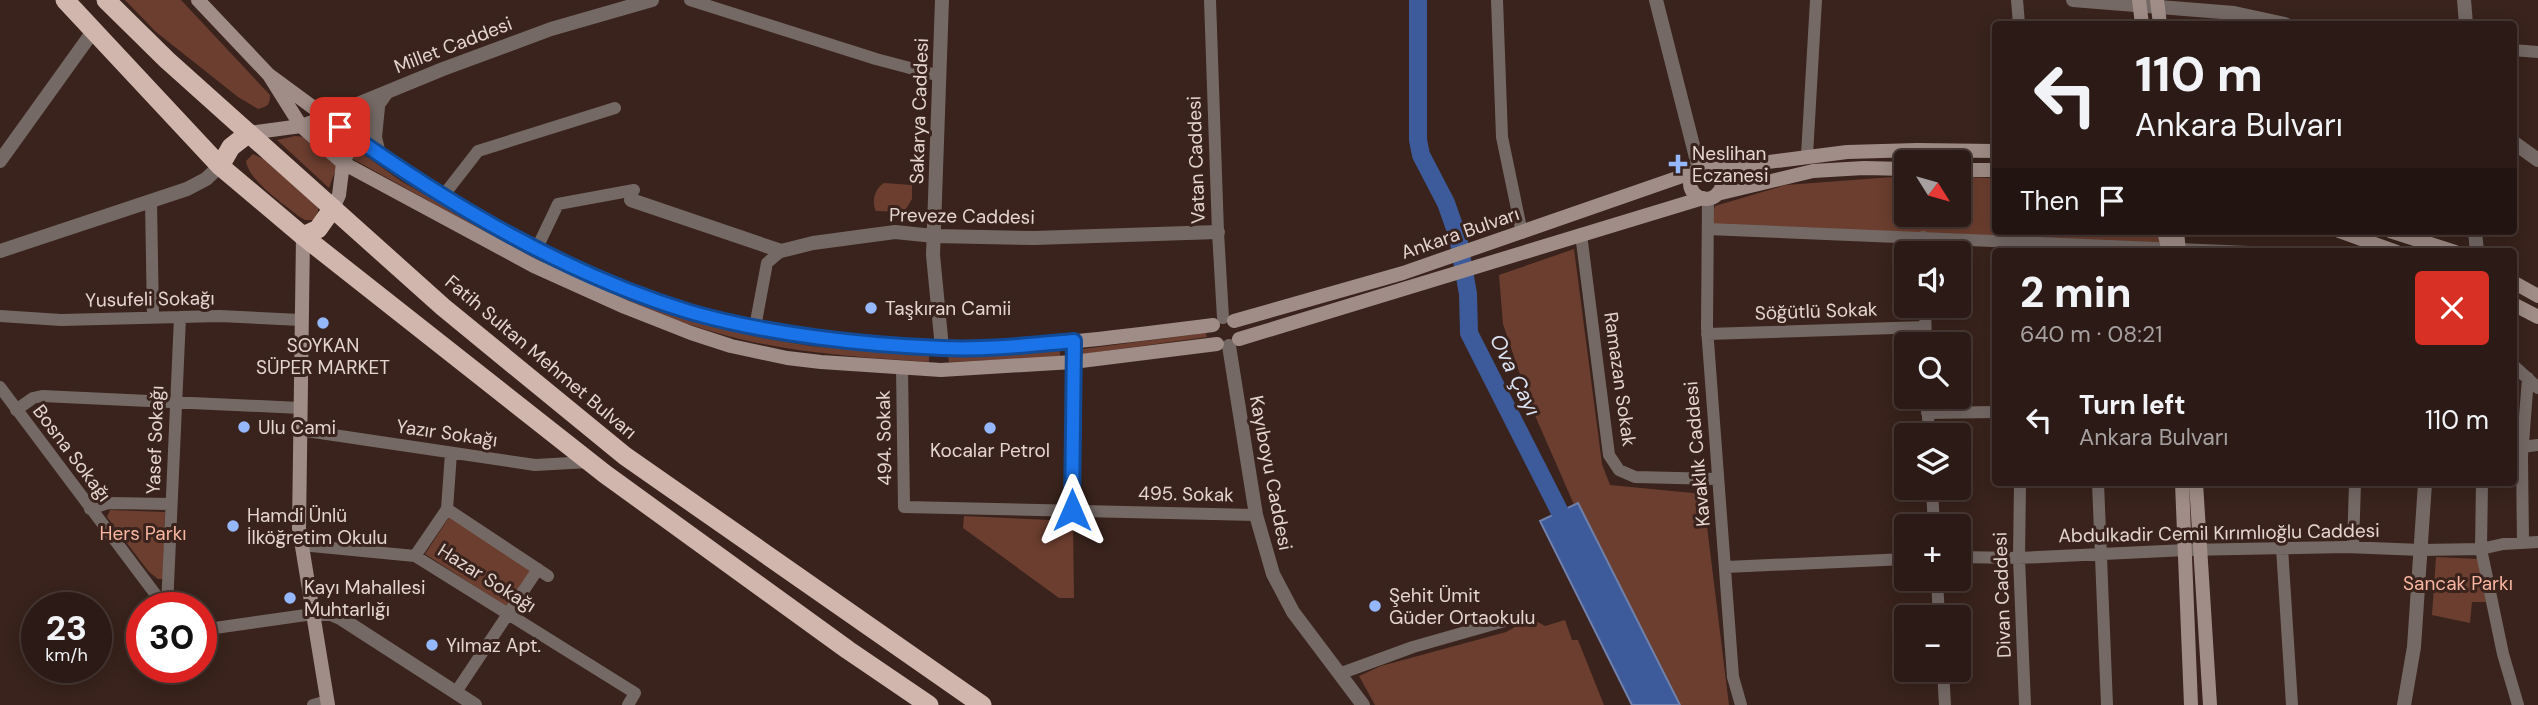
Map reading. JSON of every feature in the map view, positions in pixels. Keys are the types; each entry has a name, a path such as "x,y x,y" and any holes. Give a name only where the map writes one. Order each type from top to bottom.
{"highway":[{"path":"65,0 220,166 303,236 589,461 826,634 929,705"},
{"name":"Fatih Sultan Mehmet Bulvarı","path":"106,0 167,60 443,307 625,456 982,705"},
{"path":"220,166 231,147 249,133"},
{"path":"303,236 318,229 333,208"}],"main road":[{"name":"Ankara Bulvarı","path":"198,0 270,75 326,117 443,196 537,248 675,307 755,327 942,348 988,348 1074,341 1223,321 1403,273 1702,170 1807,155 1874,150 1992,151"},
{"path":"2140,3 2142,21"},
{"name":"Ankara Bulvarı","path":"270,75 301,125 343,163 534,266 625,307 731,346 787,358 902,368 941,370 1073,362 1228,343 1709,197 1813,171 1894,169"},
{"path":"249,133 301,125 326,117"},
{"path":"333,208 339,195 343,163 355,137"},
{"path":"1702,170 1722,181 1709,197 1698,196 1691,188 1702,170"},
{"path":"1971,170 1992,170"},
{"path":"2349,235 2380,248"},
{"path":"2402,235 2443,248"},
{"path":"303,236 299,510 301,545 313,614 323,704"},
{"path":"2517,284 2538,296"},
{"path":"2517,306 2538,317"},
{"path":"1223,321 1239,328 1228,343 1212,337 1223,321"},
{"path":"1073,362 1074,341"},
{"path":"941,370 942,348"},
{"path":"2182,486 2191,705"},
{"path":"2196,486 2210,705"}],"street":[{"name":"Millet Caddesi","path":"326,117 551,29 652,0"},
{"path":"690,0 876,59 940,76"},
{"name":"Sakarya Caddesi","path":"942,0 934,236 942,348"},
{"name":"Vatan Caddesi","path":"1210,0 1223,321"},
{"path":"1497,0 1502,137 1522,233"},
{"path":"1656,0 1702,170"},
{"path":"1807,155 1816,0"},
{"path":"2017,0 2019,21"},
{"path":"2073,0 2158,4 2234,13 2271,21"},
{"path":"2464,0 2466,21"},
{"path":"0,161 94,30"},
{"path":"2517,50 2538,52"},
{"name":"Millet Caddesi","path":"355,137 388,91"},
{"path":"378,105 374,137 379,154"},
{"path":"443,196 478,151 615,108"},
{"path":"2517,145 2538,160"},
{"path":"0,251 197,184 220,166"},
{"path":"537,248 558,204 633,195 781,251"},
{"name":"Kavaklık Caddesi","path":"1709,197 1707,334 1732,677 1741,705"},
{"path":"151,201 153,317"},
{"path":"1708,229 1923,237 2088,248"},
{"name":"Preveze Caddesi","path":"781,251 813,243 895,232 934,236 1034,238 1218,232"},
{"name":"Ramazan Sokak","path":"1581,234 1609,455 1619,470 1635,477 1718,479"},
{"path":"755,327 766,263 781,251"},
{"name":"Yusufeli Sokağı","path":"0,316 61,320 153,317 301,320"},
{"name":"Yasef Sokağı","path":"167,592 180,317"},
{"path":"1925,318 1925,332"},
{"name":"Söğütlü Sokak","path":"1707,334 1925,327"},
{"name":"Kayıboyu Caddesi","path":"1228,343 1256,515 1266,554 1293,612 1363,705"},
{"path":"1072,510 1073,362"},
{"name":"494. Sokak","path":"902,368 904,507"},
{"path":"2517,369 2533,383 2518,448 2523,543"},
{"name":"Bosna Sokağı","path":"0,387 154,592"},
{"path":"16,410 33,398 42,396 300,408"},
{"path":"1927,409 1928,423"},
{"path":"1927,413 1992,412"},
{"name":"Yazır Sokağı","path":"300,430 535,465 589,461"},
{"path":"2518,448 2538,446"},
{"path":"415,556 447,509 451,453"},
{"name":"Divan Caddesi","path":"2020,486 2025,705"},
{"path":"2098,486 2107,705"},
{"path":"2353,547 2355,486"},
{"path":"2404,705 2414,646 2425,486"},
{"path":"2482,486 2481,549 2503,654 2518,705"},
{"path":"90,509 108,503 171,504"},
{"name":"495. Sokak","path":"904,507 1256,515"},
{"path":"447,509 543,573 508,613 456,692"},
{"name":"Abdulkadir Cemil Kırımlıoğlu Caddesi","path":"1971,557 2020,558 2282,548 2481,549 2503,544 2538,542"},
{"name":"Hazar Sokağı","path":"301,545 415,556 635,693 628,705"},
{"path":"2282,548 2292,705"},
{"path":"1726,567 1894,560"},
{"path":"217,628 313,614 331,614 475,705"},
{"path":"1339,674 1413,647 1522,616"},
{"path":"1944,682 1945,705"}],"green space":[{"path":"125,0 181,0 270,95 268,105 258,109 238,97 156,32"},
{"path":"304,137 337,166 329,188 277,140"},
{"path":"356,149 401,181 485,229 556,263 691,319 758,337 811,346 929,356 929,362 836,355 767,345 692,325 640,307 541,262 351,158"},
{"path":"253,154 264,159 318,208 314,220 300,217 260,184 246,161"},
{"path":"1894,177 1894,228 1970,228 1971,177 1992,178 1992,235 2160,235 2163,243 1708,229 1715,206 1786,185"},
{"path":"884,183 912,185 912,199 904,212 876,211 875,196"},
{"path":"1574,249 1602,464 1610,485 1703,494 1729,705 1678,705 1579,516 1530,404 1503,324 1499,275"},
{"path":"1206,333 1207,337 1083,354 1083,349"},
{"path":"1060,351 1060,357 949,362 948,356"},
{"name":"Hers Parkı","path":"110,510 165,512 163,579 158,579 149,572 107,517"},
{"path":"450,516 530,571 507,607 425,554"},
{"path":"964,516 1073,521 1074,598 1059,598 963,528"},
{"name":"Sancak Parkı","path":"2436,557 2479,559 2486,602 2472,602 2470,623 2432,615"},
{"path":"1565,620 1572,640 1578,640 1604,705 1375,705 1359,676 1381,666 1506,632 1515,627 1538,622 1545,626"}],"water":[{"path":"1578,503 1680,705 1632,705 1540,521"}],"waterway":[{"name":"Ova Çayı","path":"1418,0 1418,140 1421,155 1446,203 1458,237 1468,294 1469,333 1570,532"}],"place":[{"name":"Neslihan Eczanesi","path":"1678,164"},
{"name":"Taşkıran Camii","path":"871,308"},
{"name":"SOYKAN SÜPER MARKET","path":"323,323"},
{"name":"Ulu Cami","path":"244,427"},
{"name":"Kocalar Petrol","path":"990,428"},
{"name":"Hamdi Ünlü İlköğretim Okulu","path":"233,526"},
{"name":"Kayı Mahallesi Muhtarlığı","path":"290,598"},
{"name":"Şehit Ümit Güder Ortaokulu","path":"1375,606"},
{"name":"Yılmaz Apt.","path":"432,645"}],"route":[{"path":"340,127 463,209 506,233 637,293 693,313 791,333 942,348 988,348 1074,341 1072,510"}]}
